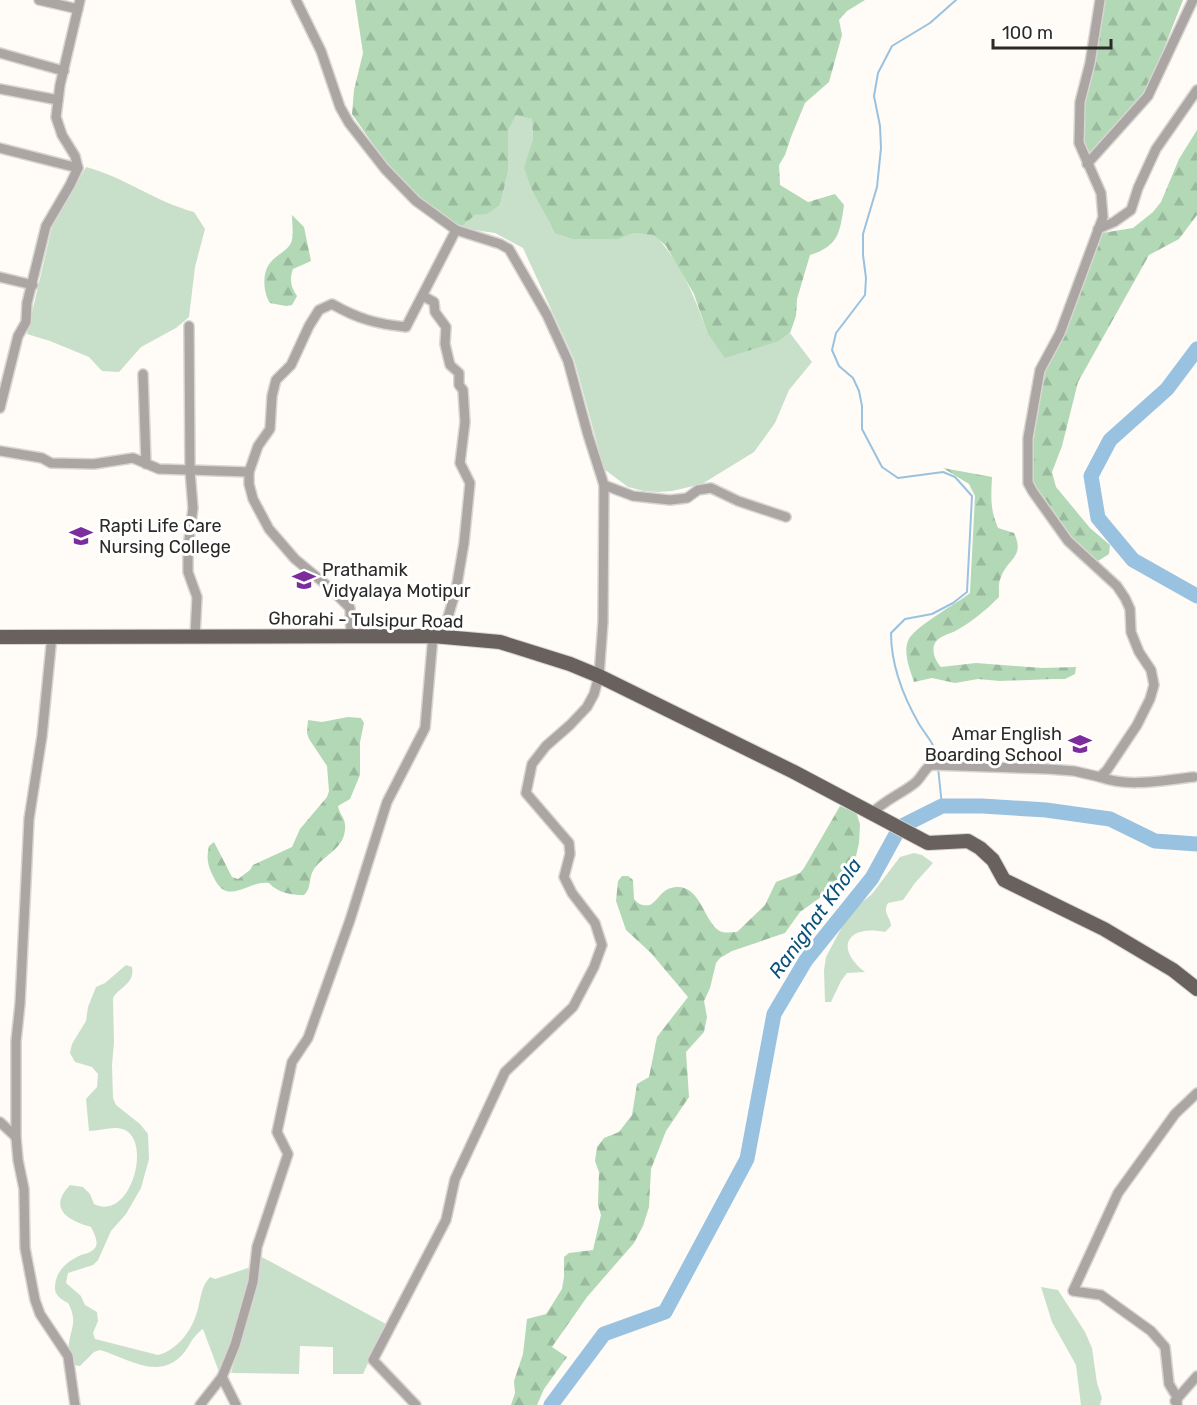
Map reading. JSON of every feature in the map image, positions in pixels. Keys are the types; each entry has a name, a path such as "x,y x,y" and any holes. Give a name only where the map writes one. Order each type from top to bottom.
{"main road":[{"name":"Ghorahi - Tulsipur Road","path":"0,636 438,636 515,646 599,676 928,843 968,841 993,860 1004,880 1104,928 1173,970 1197,989"}],"street":[{"path":"0,408 18,336 26,321 27,303 46,226 78,168 75,156 62,135 56,117 79,4 39,0"},
{"path":"296,0 321,51 340,107 349,123 401,188 456,230 500,244 509,249 514,256 547,315 568,361 604,485 603,622 599,676 594,694 587,707 546,746 532,764 526,793 569,843 570,854 564,877 572,893 595,923 602,945 594,967 573,1007 505,1072 455,1179 446,1220 373,1360 416,1405"},
{"path":"1100,0 1090,63 1080,102 1079,143 1101,193 1103,217 1060,333 1040,370 1028,438 1028,483 1068,542 1117,586 1125,598 1130,609 1131,632 1139,652 1151,670 1154,685 1150,699 1137,725 1100,777"},
{"path":"1087,164 1148,96 1193,0"},
{"path":"0,53 64,71"},
{"path":"0,90 58,100"},
{"path":"1098,229 1114,222 1131,210 1138,188 1156,149 1197,90"},
{"path":"0,148 78,168"},
{"path":"351,635 350,609 330,588 295,559 269,529 253,499 249,472 258,446 270,429 272,396 276,380 291,365 319,310 332,304 351,315 378,324 406,327 456,230"},
{"path":"0,277 33,285"},
{"path":"200,1405 222,1377 236,1345 253,1282 257,1247 288,1154 277,1132 292,1062 308,1038 350,920 387,802 424,728 438,636 456,590 470,483 460,463 465,422 463,390 459,385 459,373 450,365 445,344 446,327 435,312 434,302 423,296"},
{"path":"189,326 190,471 193,508 188,548 188,572 196,597 195,636"},
{"path":"143,374 146,464"},
{"path":"0,451 42,458 51,463 94,464 133,458 159,469 249,472"},
{"path":"604,485 633,496 670,501 687,498 698,490 711,488 738,501 786,518"},
{"path":"52,636 42,736 28,819 20,1004 16,1041 16,1137 24,1189 25,1248 35,1300 40,1314 68,1356 75,1405"},
{"path":"872,813 883,802 917,782 926,768 931,765 1074,771 1115,782 1194,777"},
{"path":"1175,1402 1169,1384 1165,1347 1151,1331 1101,1294 1073,1291 1118,1193 1175,1114 1197,1093"},
{"path":"0,1122 16,1137"},
{"path":"1175,1402 1197,1376"},
{"path":"222,1377 236,1405"}],"green space":[{"path":"355,0 865,0 847,11 839,20 842,35 829,82 805,103 779,165 780,185 808,202 835,194 844,205 836,237 827,247 810,255 790,333 779,341 725,358 707,332 694,294 666,246 654,235 634,233 619,239 572,239 556,234 532,190 524,168 533,139 532,119 516,115 508,131 508,172 500,205 487,214 475,215 460,228 433,210 393,173 352,114 354,90 363,53"},
{"path":"1104,0 1183,0 1146,94 1087,156 1082,122 1097,49"},
{"path":"516,114 532,119 533,139 525,168 556,234 572,239 619,239 634,233 654,234 672,256 686,280 707,332 779,341 790,333 812,362 789,390 775,423 754,452 702,484 672,491 644,491 628,487 604,469 574,359 523,248 495,233 460,228 475,215 487,213 500,205 508,172 508,131"},
{"path":"1197,130 1197,215 1179,239 1149,255 1078,382 1062,446 1052,472 1056,487 1090,528 1110,545 1109,554 1098,561 1091,558 1074,542 1036,490 1032,480 1031,456 1045,369 1065,334 1092,255 1102,233 1133,228 1153,212 1161,202 1179,159"},
{"path":"86,167 194,212 205,229 195,267 189,317 176,328 141,347 119,372 102,371 89,357 27,334 52,227"},
{"path":"292,215 304,227 311,261 293,269 291,283 297,296 292,305 286,306 270,303 264,283 267,267 291,243"},
{"path":"943,468 992,477 995,521 998,528 1014,533 1018,547 1000,579 999,597 968,623 941,637 934,645 935,657 941,667 976,663 1042,668 1076,667 1075,674 1065,679 1000,681 978,679 955,683 932,678 914,682 906,651 911,636 970,593 975,496 969,484"},
{"path":"348,717 361,718 364,723 360,742 360,775 350,799 338,806 345,824 343,839 335,850 314,869 304,895 285,893 269,883 261,883 232,892 225,891 219,886 208,863 209,846 214,842 232,877 238,879 253,865 292,847 300,829 327,797 329,791 327,766 309,739 308,720 322,722"},
{"path":"840,806 856,812 860,824 856,856 850,867 828,892 800,912 785,933 732,951 716,963 710,988 704,1001 707,1017 704,1032 686,1052 689,1097 666,1131 651,1169 649,1207 643,1226 634,1243 587,1297 552,1347 567,1357 544,1389 537,1405 511,1405 515,1393 514,1381 523,1354 527,1319 546,1314 562,1289 564,1257 569,1253 593,1250 601,1215 598,1205 599,1172 595,1161 597,1147 604,1138 619,1132 632,1115 637,1084 649,1077 657,1037 688,997 651,953 626,930 616,901 618,881 622,876 628,876 633,880 634,899 643,905 650,905 668,889 678,887 687,889 699,901 718,930 737,932 765,905 776,882 800,873"},
{"path":"914,853 922,855 933,863 903,900 888,903 886,912 891,926 885,932 872,930 861,932 849,940 850,954 855,963 865,972 847,973 831,1002 825,1002 826,957 850,912 872,894 900,857"},
{"path":"126,965 132,967 131,977 113,998 113,1098 116,1105 140,1124 148,1134 149,1159 141,1188 126,1214 111,1231 98,1260 93,1265 68,1273 66,1283 81,1296 85,1305 97,1312 98,1321 93,1333 95,1339 158,1355 176,1346 189,1330 197,1313 204,1286 210,1277 215,1279 251,1267 243,1312 219,1372 203,1329 180,1357 171,1364 161,1367 140,1365 100,1350 94,1352 80,1366 74,1365 70,1355 73,1317 68,1303 56,1292 56,1280 67,1263 93,1250 96,1247 96,1241 91,1227 75,1221 64,1213 60,1201 70,1185 83,1187 90,1194 94,1204 107,1207 118,1202 127,1192 133,1179 137,1164 137,1150 133,1138 125,1130 112,1128 89,1131 86,1099 97,1087 98,1074 92,1067 75,1062 70,1053 72,1044 86,1021 88,1007 96,987 105,983"},
{"path":"260,1256 386,1324 363,1374 333,1374 333,1347 300,1346 299,1374 231,1373 257,1283"},
{"path":"1041,1287 1058,1290 1085,1332 1092,1348 1097,1383 1102,1398 1100,1405 1081,1405 1076,1365 1052,1322"}],"waterway":[{"path":"938,761 933,746 903,691 893,657 891,633 905,619 932,614 953,603 967,592 972,496 955,477 943,472 898,478 882,467 862,429 862,406 859,391 853,378 839,366 832,350 836,333 865,295 863,234 877,187 881,148 880,126 874,96 878,73 892,46 930,23 956,0"},
{"name":"Ranighat Khola","path":"1197,349 1167,389 1110,440 1091,476 1098,518 1133,560 1197,596"},
{"path":"938,767 942,806"},
{"name":"Ranighat Khola","path":"551,1405 604,1334 665,1312 747,1159 774,1014 806,960 872,878 900,827 942,806 982,806 1046,810 1110,819 1155,841 1197,844"}],"place":[{"name":"Rapti Life Care Nursing College","path":"81,536"},
{"name":"Prathamik Vidyalaya Motipur","path":"304,580"},
{"name":"Amar English Boarding School","path":"1080,744"}]}
